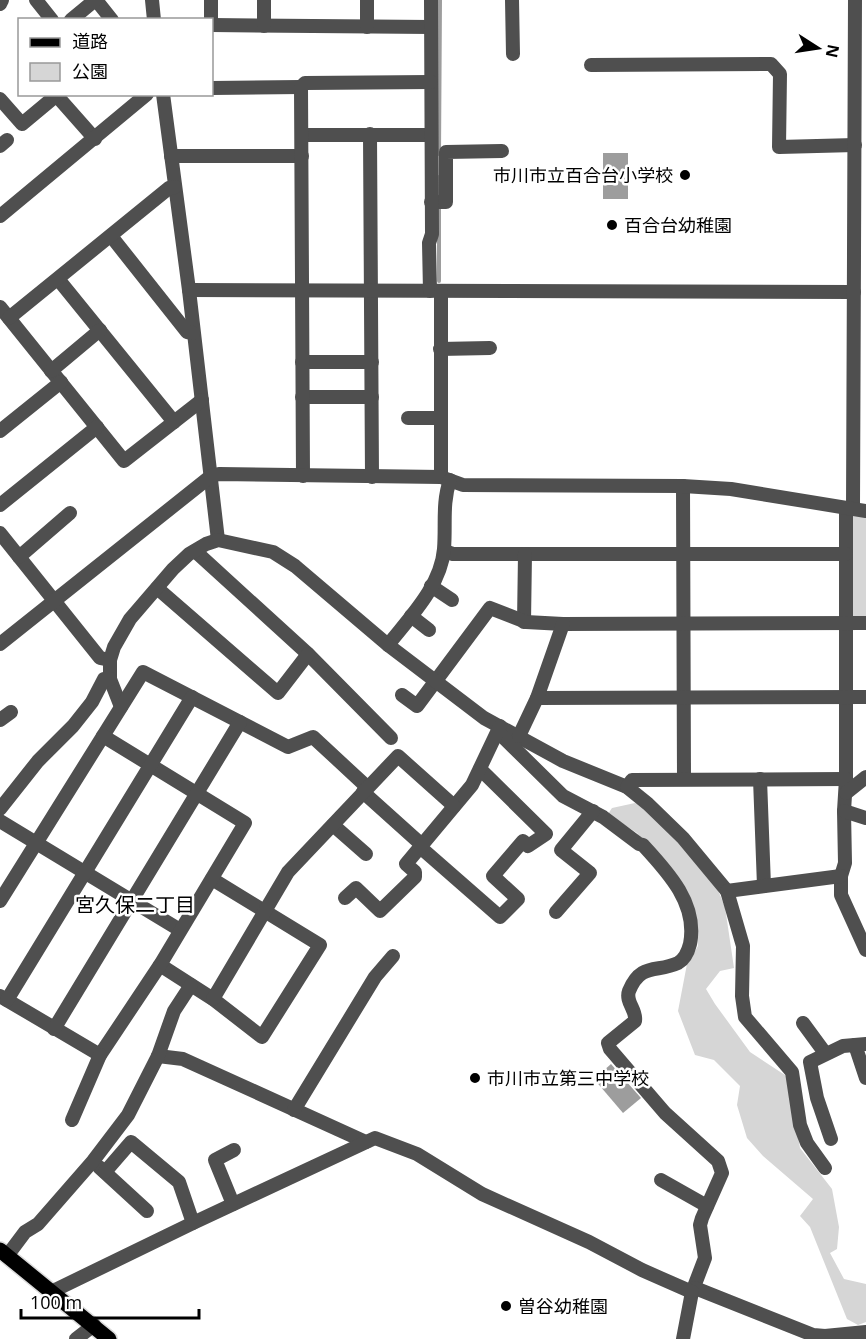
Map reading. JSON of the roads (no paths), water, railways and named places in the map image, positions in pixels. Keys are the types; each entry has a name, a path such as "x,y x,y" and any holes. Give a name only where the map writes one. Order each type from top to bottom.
{"main road":[{"path":"3,1253 109,1339"}],"street":[{"path":"0,4 2,0"},
{"path":"36,0 50,18"},
{"path":"152,0 154,18"},
{"path":"211,0 211,18"},
{"path":"264,0 264,26"},
{"path":"367,0 367,27"},
{"path":"388,645 431,586 438,573 444,551 446,479 435,291 436,202 431,135 431,0"},
{"path":"512,0 513,54"},
{"path":"74,18 98,1 111,18"},
{"path":"858,3 854,292 855,509 846,554 846,786 841,895 866,950"},
{"path":"213,25 431,27"},
{"path":"591,64 771,64 780,74 779,147 855,145"},
{"path":"213,88 301,87 305,83 431,82"},
{"path":"301,87 303,476"},
{"path":"0,99 22,124 56,96"},
{"path":"58,96 95,139"},
{"path":"0,216 145,96"},
{"path":"163,96 189,290 218,540"},
{"path":"370,134 372,477"},
{"path":"302,135 431,135"},
{"path":"436,202 446,202 446,152 502,151"},
{"path":"171,156 302,156"},
{"path":"175,188 169,189 58,279 4,313 124,461 202,400"},
{"path":"111,236 188,332 193,333"},
{"path":"58,279 174,422"},
{"path":"189,290 854,292"},
{"path":"51,371 100,330"},
{"path":"440,349 490,348"},
{"path":"302,363 372,362"},
{"path":"2,426 61,382"},
{"path":"302,397 372,397"},
{"path":"408,418 441,418"},
{"path":"0,505 97,427"},
{"path":"0,644 211,476 219,474 446,479 463,485 683,486 731,489 855,509"},
{"path":"683,486 684,779"},
{"path":"19,557 70,513"},
{"path":"2,540 19,557 100,658 110,660"},
{"path":"121,707 110,679 110,660 114,647 130,619 173,569 195,551 218,540 273,552 295,566 388,645 499,729 563,796 593,811 643,845 671,877 689,911 691,926 688,952 676,964 653,968 641,974 630,989 628,996 636,1017 635,1021 608,1043 610,1049 665,1113 718,1161 722,1173 700,1225 705,1258 694,1290 683,1339"},
{"path":"195,551 308,654 391,738"},
{"path":"444,551 453,554 846,554"},
{"path":"524,622 525,554"},
{"path":"431,586 452,600"},
{"path":"157,588 278,693 308,654"},
{"path":"402,695 417,706 490,608 524,622 563,624 866,623"},
{"path":"411,616 429,630"},
{"path":"519,736 537,698 563,624"},
{"path":"0,902 143,672 288,747 313,737 421,846 500,917 518,899 493,876 523,841 528,846 546,834 480,769"},
{"path":"0,809 38,760 86,710 104,679 110,679"},
{"path":"100,1055 4,998 85,873 192,697"},
{"path":"537,698 866,697"},
{"path":"54,1029 240,722"},
{"path":"499,729 519,736 563,761 627,787 683,838 727,891 742,946 742,996 745,1017 792,1072 800,1125 807,1143 825,1168"},
{"path":"345,897 356,888 380,911 415,877 415,872 406,864 472,785 499,729"},
{"path":"72,1120 100,1055 160,965 245,823 103,736"},
{"path":"213,999 288,872 398,756 454,806"},
{"path":"627,787 632,780 760,778 846,786 866,777"},
{"path":"760,778 764,886"},
{"path":"556,912 590,873 561,850 593,811"},
{"path":"844,811 866,818"},
{"path":"0,820 180,930"},
{"path":"333,825 366,854"},
{"path":"727,891 841,876"},
{"path":"160,965 213,999 262,1037 320,945 212,879"},
{"path":"294,1110 375,977 393,956"},
{"path":"3,1253 25,1232 38,1224 93,1161 128,1115 158,1056 174,1011 191,985"},
{"path":"803,1023 825,1053"},
{"path":"831,1139 817,1098 810,1062 843,1046 861,1044 866,1078"},
{"path":"158,1056 183,1059 366,1142"},
{"path":"51,1292 375,1137 417,1154 482,1194 589,1242 642,1270 813,1335 838,1336 866,1332"},
{"path":"105,1172 131,1142 179,1182 193,1223"},
{"path":"233,1204 215,1160 234,1149"},
{"path":"93,1161 147,1211"},
{"path":"661,1180 707,1206"},
{"path":"76,1339 94,1325"}],"waterway":[{"path":"439,154 440,0"},
{"path":"439,177 439,281"}],"place":[{"name":"市川市立百合台小学校","path":"685,175"},
{"name":"百合台幼稚園","path":"612,225"},
{"name":"市川市立第三中学校","path":"475,1078"},
{"name":"曽谷幼稚園","path":"506,1306"}],"district":[{"name":"宮久保二丁目","path":"135,904"}]}
